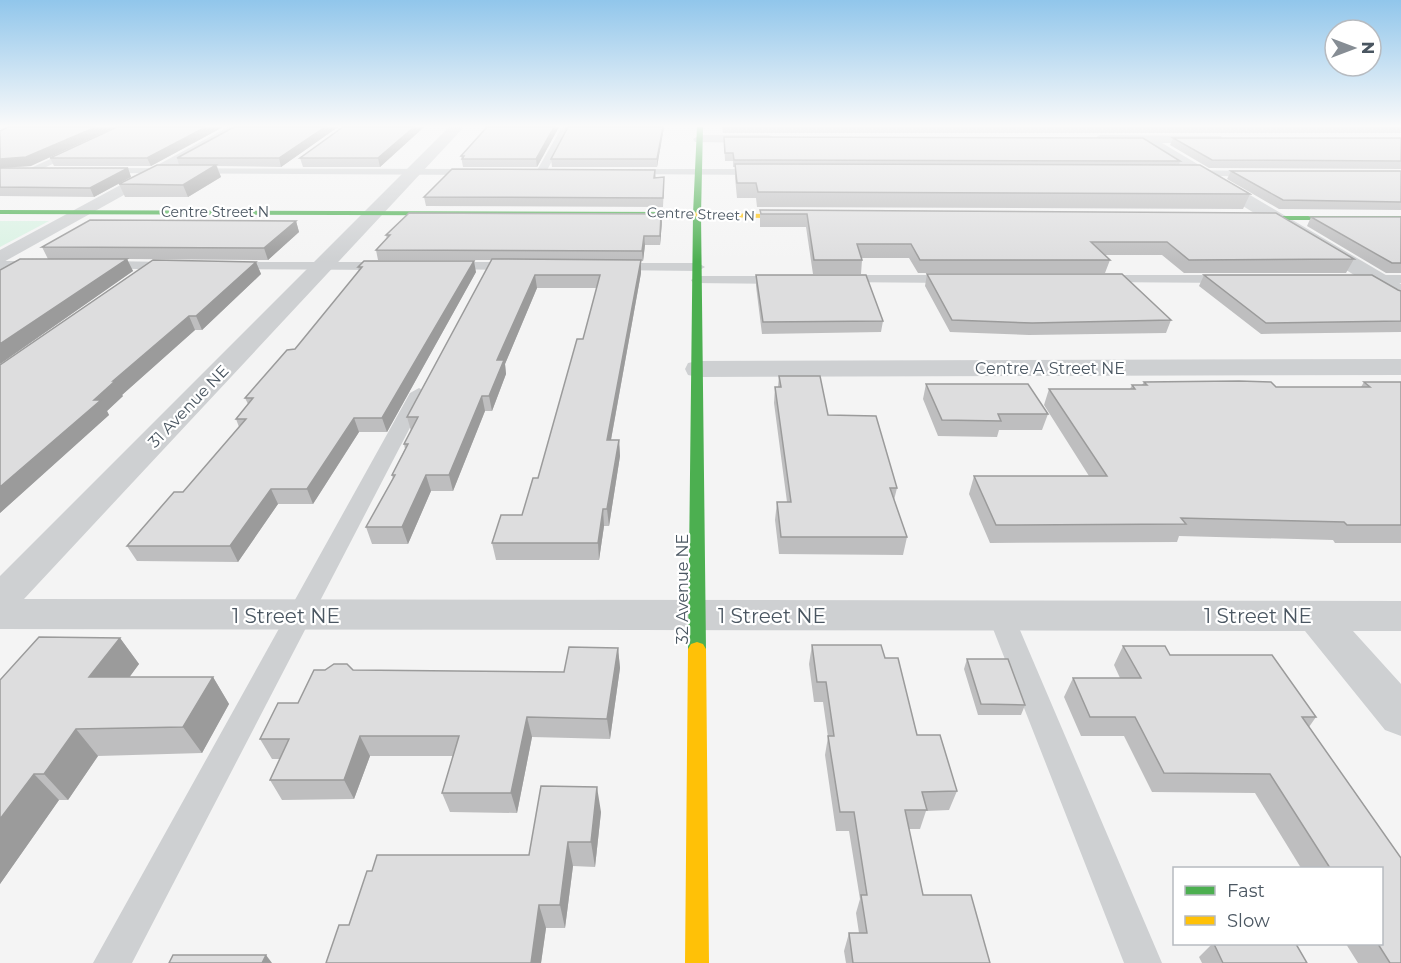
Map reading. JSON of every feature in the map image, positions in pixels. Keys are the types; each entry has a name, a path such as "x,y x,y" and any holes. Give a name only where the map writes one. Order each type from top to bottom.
{"main road":[{"name":"32 Avenue NE","path":"697,963 699,617 697,214 700,172"},
{"name":"Centre Street N","path":"0,212 375,212 815,217"},
{"path":"1232,218 1401,218"}],"street":[{"path":"0,258 157,172"},
{"name":"31 Avenue NE","path":"0,600 414,172"},
{"path":"1201,173 1401,294"},
{"name":"Centre A Street NE","path":"698,369 1401,367"},
{"name":"1 Street NE","path":"0,614 699,617 1401,615"},
{"path":"1316,616 1401,716"}],"lane":[{"path":"276,172 485,172"},
{"path":"536,172 553,172"},
{"path":"613,172 770,172"},
{"path":"1176,173 1264,174"},
{"path":"0,265 51,265"},
{"path":"85,265 189,266"},
{"path":"135,279 154,266"},
{"path":"212,266 398,266"},
{"path":"432,266 483,277 525,267"},
{"path":"596,267 801,279"},
{"path":"824,279 966,279"},
{"path":"1085,279 1251,279"},
{"path":"1345,279 1401,279"},
{"path":"112,963 432,370"},
{"path":"1001,616 1143,963"}],"green space":[{"path":"0,221 49,221 0,247"}],"building":[{"path":"0,172 121,172 90,188 0,187"},
{"path":"143,172 205,172 183,185 119,184"},
{"path":"449,172 655,172 654,178 664,177 663,198 424,197"},
{"path":"736,172 1212,172 1250,194 758,192 756,183 737,183"},
{"path":"1233,172 1401,172 1401,202 1283,200"},
{"path":"760,210 1276,213 1354,259 1189,260 1167,242 1091,242 1110,260 920,260 911,244 857,244 862,260 814,260 807,214 761,214"},
{"path":"409,213 661,214 660,236 644,236 642,251 376,250 390,235 386,235"},
{"path":"1311,217 1401,217 1401,263 1392,263"},
{"path":"90,220 296,221 264,248 42,247"},
{"path":"20,259 127,259 0,344 0,270"},
{"path":"492,259 641,260 607,440 619,440 607,509 603,509 598,543 492,543 501,515 522,515 533,478 538,478 577,339 583,339 600,275 535,275 497,360 504,360 489,396 482,396 449,475 426,475 402,527 366,527 395,475 392,475 408,444 404,444 418,417 407,417"},
{"path":"153,260 256,262 196,316 189,316 113,381 115,381 94,400 101,400 0,487 0,365"},
{"path":"364,261 474,261 382,418 354,418 307,489 271,489 230,546 127,546 174,492 183,492 246,419 236,419 253,398 245,398 287,350 295,349 362,267 358,267"},
{"path":"927,274 1122,274 1171,320 1032,323 952,320"},
{"path":"756,275 866,275 883,321 763,322"},
{"path":"1204,275 1372,275 1401,291 1401,321 1266,323"},
{"path":"779,376 820,376 828,415 876,416 897,488 890,488 907,537 781,537 777,502 791,502 775,387 781,387"},
{"path":"1144,382 1271,382 1276,387 1370,387 1364,382 1401,382 1401,525 1181,518 1186,524 996,525 974,476 1107,476 1049,389 1135,389 1132,385 1147,385"},
{"path":"926,384 1028,384 1048,414 998,414 1001,421 942,420"},
{"path":"39,637 120,638 89,677 213,677 183,727 76,729 44,774 34,774 0,819 0,680"},
{"path":"812,645 881,645 885,658 898,658 917,735 940,735 957,791 922,792 927,810 905,810 923,895 971,895 990,963 853,963 849,933 867,933 861,895 867,895 854,812 840,812 828,736 834,736 826,682 817,682"},
{"path":"1123,646 1165,646 1170,655 1272,655 1316,717 1302,717 1401,858 1401,963 1390,963 1379,945 1383,945 1383,867 1329,867 1270,774 1164,773 1135,717 1090,717 1073,678 1141,678"},
{"path":"569,647 618,648 607,719 527,717 511,793 442,793 459,736 360,736 344,780 270,780 289,739 260,739 278,703 298,703 314,670 325,670 334,664 347,664 353,670 564,672"},
{"path":"967,659 1008,659 1025,705 981,704"},
{"path":"541,786 597,787 591,842 568,842 560,905 539,905 531,963 326,963 339,925 349,925 367,871 372,871 377,855 529,855"},
{"path":"1214,945 1297,945 1307,963 1223,963"},
{"path":"173,955 266,955 262,963 169,963"}],"traffic: fast":[{"path":"697,649 698,172"},
{"path":"0,212 680,214"},
{"path":"1241,218 1401,218"}],"traffic: slow":[{"path":"680,214 805,217"},
{"path":"697,649 697,963"}]}
